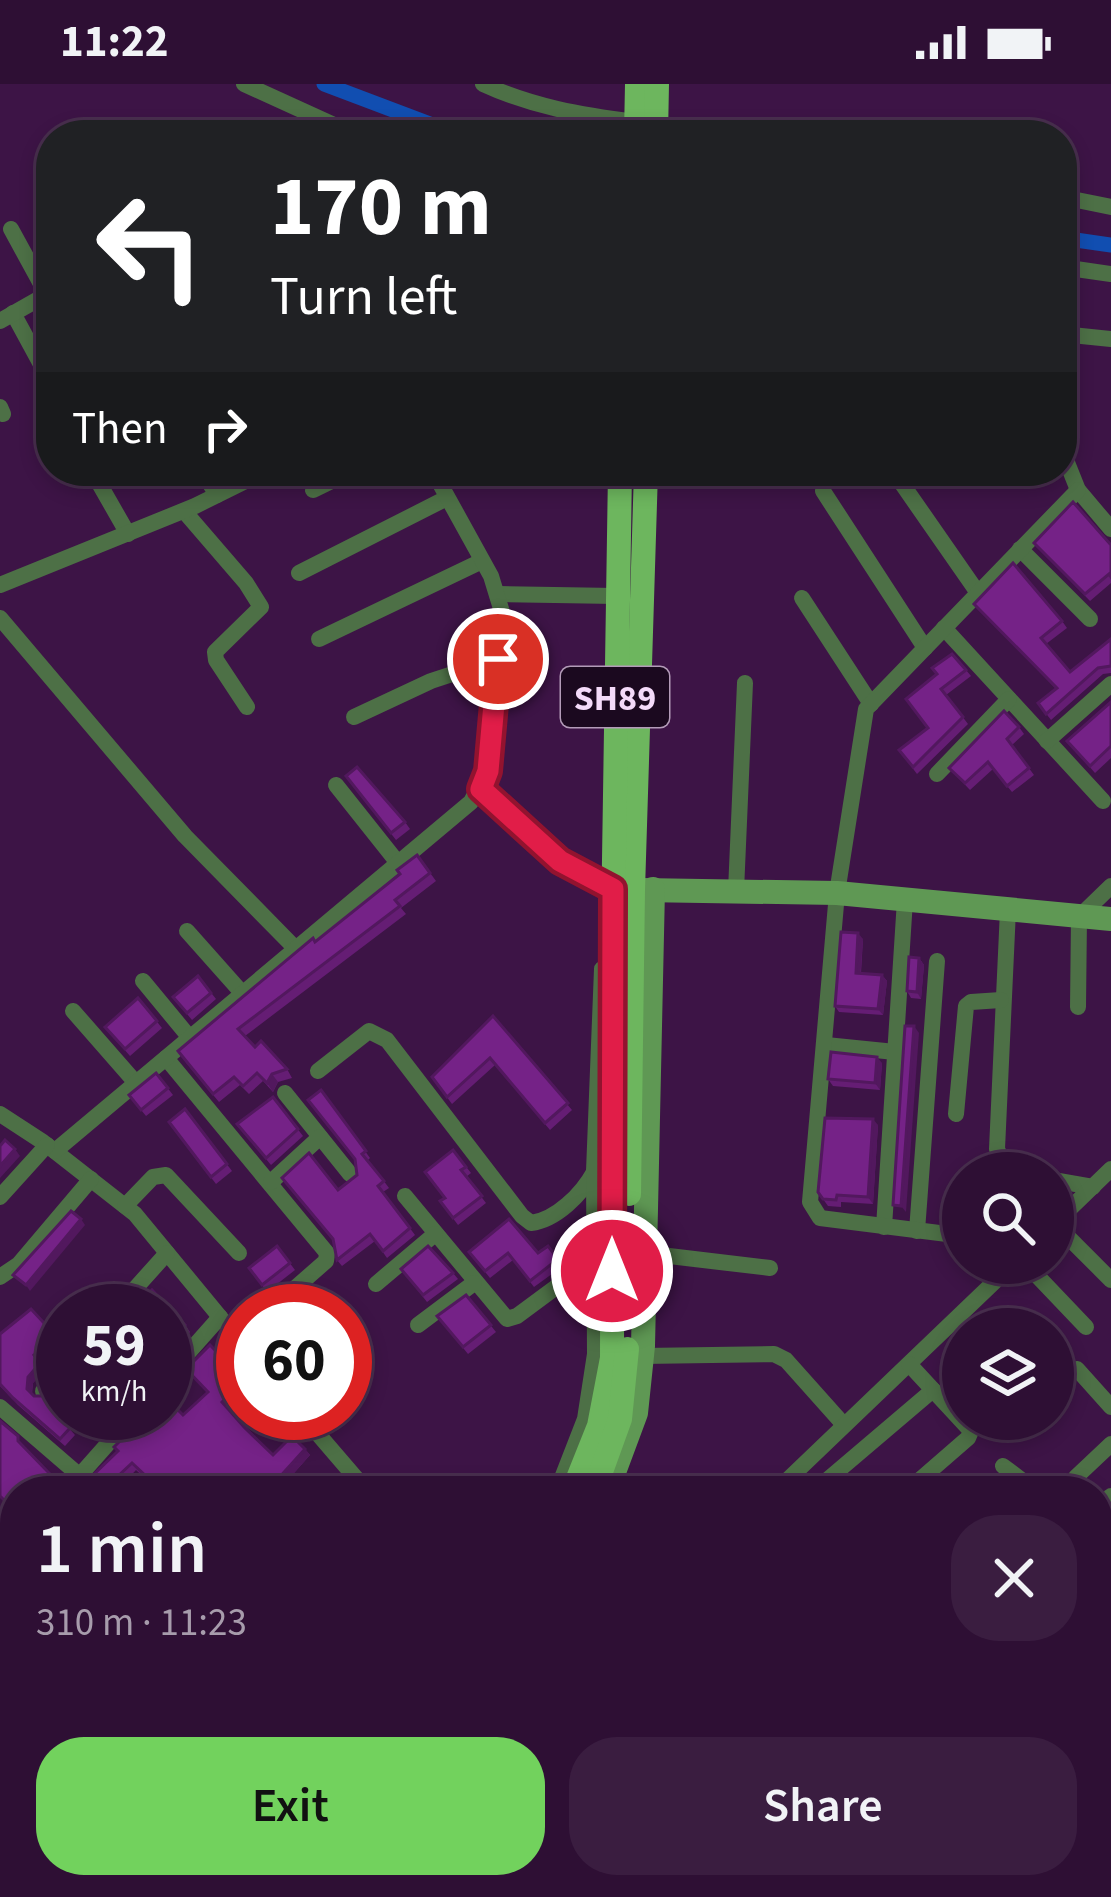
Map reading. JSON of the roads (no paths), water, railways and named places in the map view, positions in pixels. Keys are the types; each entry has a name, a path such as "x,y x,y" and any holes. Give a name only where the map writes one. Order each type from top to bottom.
{"main road":[{"path":"637,84 644,120"},
{"path":"648,120 657,84"},
{"name":"SH89","path":"620,486 616,596 626,889"},
{"name":"SH89","path":"579,1476 599,1426 612,1358 622,922 645,486"},
{"name":"SH89","path":"599,1476 620,1419 627,1357 622,922"}],"street":[{"path":"244,84 323,120"},
{"path":"483,84 521,101 598,120"},
{"path":"1077,200 1111,207"},
{"path":"11,229 36,271"},
{"path":"1077,269 1111,274"},
{"path":"36,300 6,317 36,361"},
{"path":"1077,336 1111,339"},
{"path":"101,486 128,534"},
{"path":"211,486 217,496"},
{"path":"0,585 237,486"},
{"path":"313,490 321,486"},
{"path":"0,1197 51,1148 243,994 481,789 488,771 502,612 499,594 441,486"},
{"path":"904,486 979,593"},
{"path":"1076,486 1111,529"},
{"path":"942,1234 820,1218 812,1210 837,893 866,710 1078,490"},
{"path":"823,491 925,648"},
{"path":"298,573 447,498"},
{"path":"184,511 261,607 215,652 248,707"},
{"path":"1021,549 1090,619"},
{"path":"319,639 482,561"},
{"path":"499,594 616,596"},
{"path":"802,598 871,704"},
{"path":"0,618 185,836 296,949"},
{"path":"944,628 1103,801"},
{"path":"354,717 431,681 498,659"},
{"path":"736,891 745,683"},
{"path":"1047,741 1108,693"},
{"path":"938,774 1009,699"},
{"path":"336,785 398,863"},
{"path":"481,789 537,843 626,889 837,893 1111,919"},
{"path":"1078,1007 1079,917 1111,886"},
{"path":"563,1476 585,1419 595,1354 594,1172 626,889"},
{"path":"613,1476 636,1413 642,1356 644,1253 626,889"},
{"path":"884,1227 905,900"},
{"path":"998,1152 1008,910"},
{"path":"187,931 243,994"},
{"path":"917,1231 938,961"},
{"path":"142,981 190,1038"},
{"path":"956,1114 966,1006 1001,1000"},
{"path":"73,1011 136,1083"},
{"path":"318,1071 369,1031 387,1040 531,1222 542,1222 571,1201 594,1172"},
{"path":"826,1046 896,1052"},
{"path":"166,1058 326,1253 326,1261 300,1284"},
{"path":"285,1093 350,1174"},
{"path":"0,1114 124,1206 216,1312"},
{"path":"271,1182 320,1137"},
{"path":"124,1206 153,1177 166,1175 239,1253"},
{"path":"0,1277 19,1264 91,1179"},
{"path":"1074,1181 1104,1182"},
{"path":"1074,1207 1104,1182"},
{"path":"405,1196 507,1319 518,1316 595,1259"},
{"path":"376,1284 435,1234"},
{"path":"1074,1244 1111,1280"},
{"path":"139,1284 167,1253"},
{"path":"644,1253 770,1268"},
{"path":"418,1325 474,1283"},
{"path":"792,1476 992,1284"},
{"path":"1045,1284 1086,1327"},
{"path":"192,1349 216,1322"},
{"path":"642,1356 774,1354 786,1360 844,1426"},
{"path":"909,1364 971,1431 924,1476"},
{"path":"1077,1369 1111,1407"},
{"path":"832,1476 933,1390"},
{"path":"0,1407 80,1476 111,1440"},
{"path":"323,1440 354,1476"},
{"path":"1077,1476 1111,1444"},
{"path":"1003,1466 1017,1476"}],"waterway":[{"path":"324,84 419,120"},
{"path":"1077,240 1111,245"}]}
